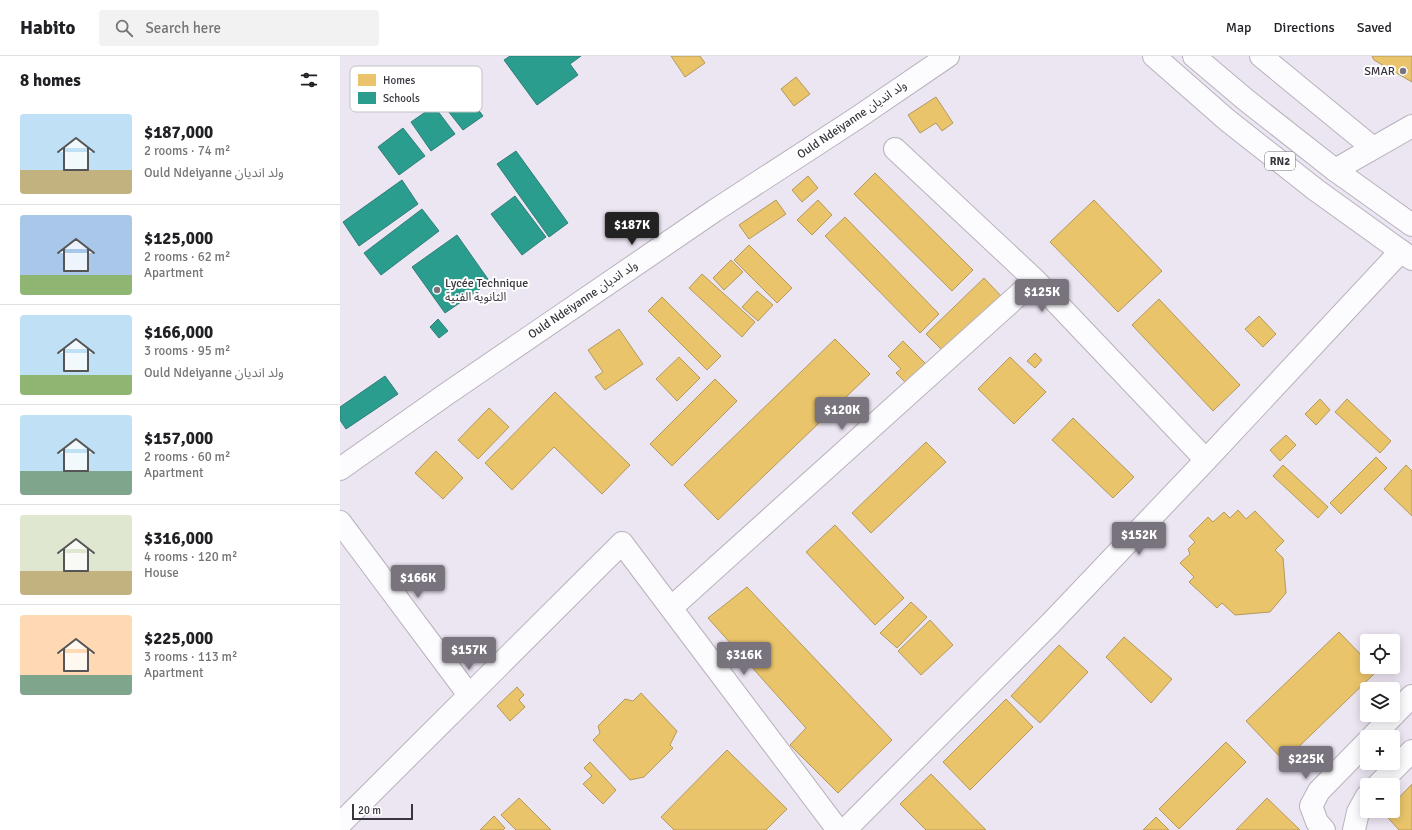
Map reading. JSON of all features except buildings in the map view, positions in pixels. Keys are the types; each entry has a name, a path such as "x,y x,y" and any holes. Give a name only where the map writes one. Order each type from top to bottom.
{"main road":[{"name":"Ould Ndeiyanne ولد انديان","path":"340,468 714,210 857,118 948,56"},
{"name":"RN2","path":"1154,56 1233,125 1316,190 1407,255"},
{"name":"RN2","path":"1194,56 1246,100 1335,170 1412,225"},
{"path":"1260,56 1373,148"},
{"path":"1335,170 1412,126"},
{"path":"894,149 1035,280 1206,460"},
{"path":"844,830 1051,623 1206,460 1407,255"},
{"path":"671,608 1035,280"},
{"path":"340,522 469,695"},
{"path":"340,824 622,543 838,830"},
{"path":"1379,730 1412,696"},
{"path":"1324,830 1317,822 1311,806 1319,791 1360,749"},
{"path":"1385,778 1412,752"},
{"path":"1354,830 1360,808"}],"place":[{"name":"SMAR","path":"1403,71"},
{"name":"Lycée Technique الثانوية الفنية","path":"437,290"}]}
